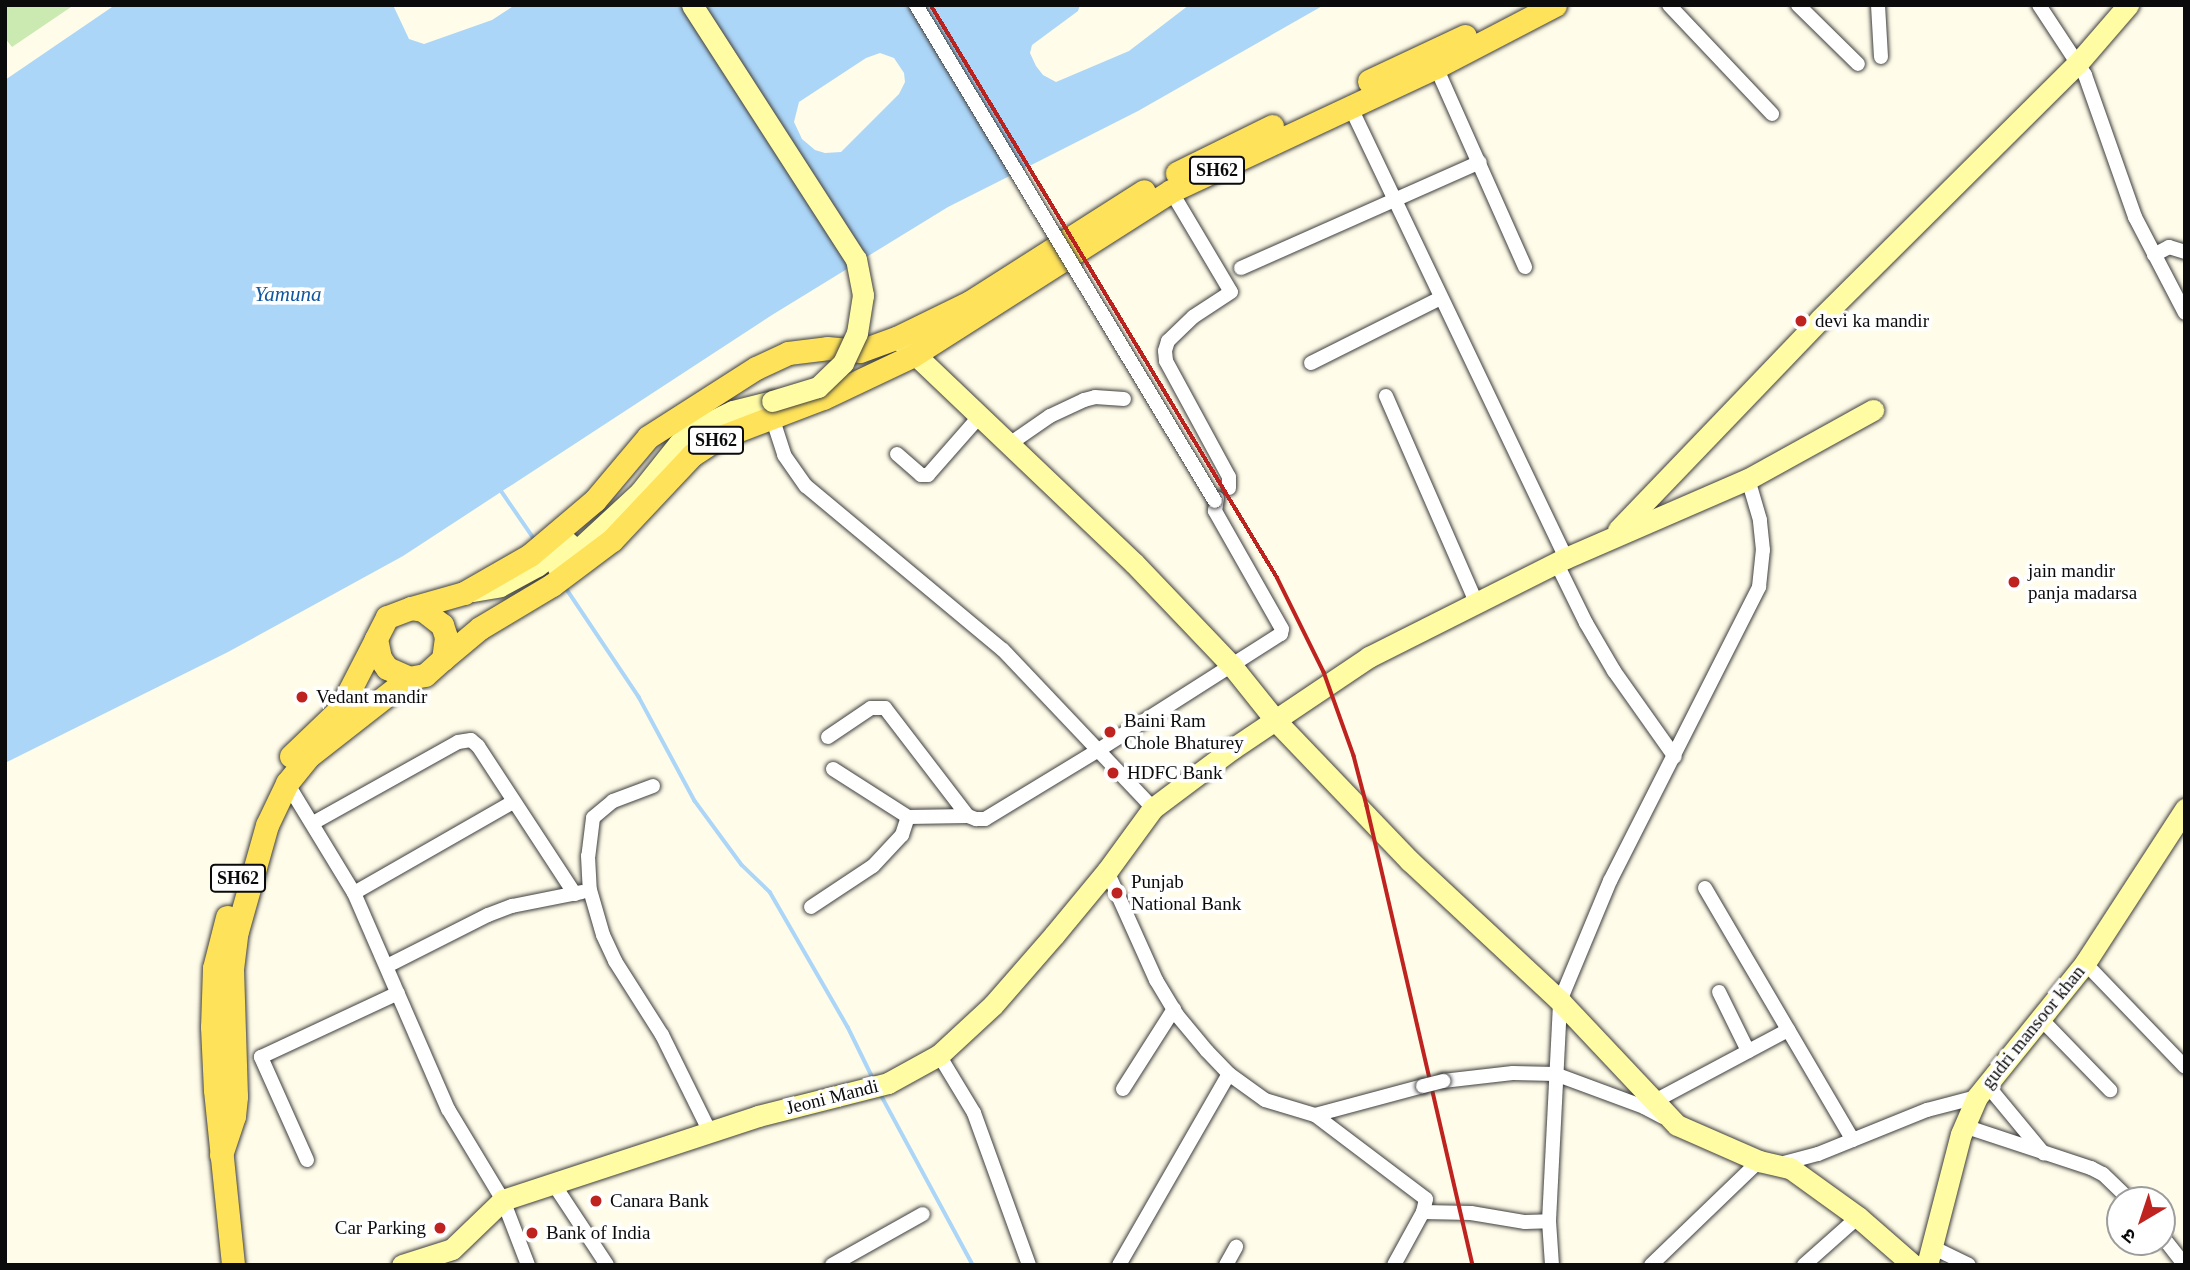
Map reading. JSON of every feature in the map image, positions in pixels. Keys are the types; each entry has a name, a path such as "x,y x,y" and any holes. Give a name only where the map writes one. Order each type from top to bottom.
{"main road":[{"path":"563,555 679,443 704,425 733,411 772,409 818,387 843,363 857,333 863,295 856,259 836,223 692,5"},
{"name":"SH62","path":"411,608 541,571 563,555 595,500 648,437 757,368 788,353 827,348 860,351 898,337 970,302 1092,221 1178,172 1524,5"},
{"name":"SH62","path":"443,659 541,571 563,555 612,540 692,455 718,438 772,409 824,398 912,356 1171,191 1436,66 1555,5"},
{"path":"1612,537 1820,319 2078,63 2128,5"},
{"path":"898,337 912,356 1074,503 1232,666 1276,721 1410,861 1560,1001 1676,1125 1766,1163 1790,1168 1858,1217 1913,1265"},
{"name":"Jeoni Mandi","path":"402,1265 452,1249 503,1200 710,1132 854,1089 888,1083 939,1055 993,1005 1107,871 1153,808 1232,749 1369,657 1612,537 1748,479 1873,410"},
{"path":"411,608 434,616 442,625 447,647 443,659 425,675 409,678 387,668 380,658 376,639 387,617 411,608"},
{"name":"SH62","path":"233,1265 221,1155 212,1027 214,968 242,863 277,777 293,752 340,709 376,639"},
{"name":"SH62","path":"221,1155 234,1115 237,1065 232,969 237,931 258,848 287,783 309,756 409,678"},
{"name":"gudri mansoor khan","path":"1928,1255 1964,1126 1982,1091 2042,1020 2085,963 2184,811"}],"street":[{"path":"833,769 908,817 968,816 985,819 1275,640 1282,629 1215,511 1216,500 916,5"},
{"path":"1669,5 1772,114"},
{"path":"1798,5 1858,64"},
{"path":"1878,5 1881,57"},
{"path":"2039,5 2078,63 2135,217 2185,313"},
{"path":"1436,66 1525,267"},
{"path":"1350,106 1562,561 1586,623 1614,671 1675,757"},
{"path":"1241,268 1480,162"},
{"path":"1171,191 1231,292 1193,317 1168,341 1165,351 1166,361 1229,478 1229,488"},
{"path":"2154,255 2169,247 2185,252"},
{"path":"1311,363 1441,298"},
{"path":"1386,396 1477,604"},
{"path":"1008,445 1050,416 1084,400 1095,397 1124,399"},
{"path":"772,409 784,455 806,486 1003,650 1153,808"},
{"path":"897,454 921,475 928,475 978,418"},
{"path":"1552,1265 1549,1221 1560,1001 1597,908 1759,587 1763,550 1760,520 1748,479"},
{"path":"828,737 871,708 885,708 968,816"},
{"path":"313,823 464,740 478,746 575,894"},
{"path":"287,783 355,893 448,1108 503,1200 528,1265"},
{"path":"653,786 613,801 593,818 588,856 590,890 603,935 615,961 662,1035 710,1132"},
{"path":"355,893 513,802"},
{"path":"811,906 873,866 902,835 908,817"},
{"path":"1107,871 1156,980 1174,1009 1229,1074 1275,1104 1315,1115 1423,1194 1426,1199 1423,1212 1394,1265"},
{"path":"1705,888 1853,1140"},
{"path":"387,966 488,915 512,906 590,890"},
{"path":"2085,963 2185,1067"},
{"path":"1720,992 1748,1051"},
{"path":"237,1065 398,993"},
{"path":"1123,1089 1174,1009"},
{"path":"2042,1020 2110,1090"},
{"path":"1655,1101 1788,1030"},
{"path":"939,1055 974,1113 1029,1265"},
{"path":"261,1056 307,1160"},
{"path":"1315,1115 1460,1077 1513,1073 1555,1074 1644,1107 1676,1125"},
{"path":"1119,1265 1229,1074"},
{"path":"1651,1265 1766,1163 1818,1154 1982,1091 2044,1154"},
{"path":"1964,1126 2104,1174 2116,1186"},
{"path":"553,1183 607,1265"},
{"path":"1423,1212 1471,1213 1525,1222 1549,1221"},
{"path":"832,1265 923,1214"},
{"path":"1804,1265 1858,1217"},
{"path":"1226,1265 1236,1247"},
{"path":"1928,1255 1969,1265"}],"green space":[{"path":"5,5 74,5 12,47 5,38"}],"water":[{"name":"Yamuna","path":"115,5 393,5 409,39 424,44 492,20 515,5 1080,5 1078,11 1032,45 1030,53 1036,66 1043,75 1056,82 1129,51 1189,5 1324,5 1138,111 948,207 772,315 403,556 228,652 5,763 5,80","holes":["880,53 894,58 904,73 905,82 899,94 841,152 825,153 815,150 802,139 794,122 799,102 866,58"]}],"waterway":[{"path":"500,489 535,540"},
{"path":"564,585 639,697 695,801 742,865 770,892 848,1027 873,1078"},
{"path":"879,1091 973,1265"}],"railway":[{"path":"931,5 1277,577 1324,672 1354,756 1367,806 1473,1265"}],"place":[{"name":"devi ka mandir","path":"1801,321"},
{"name":"jain mandir panja madarsa","path":"2014,582"},
{"name":"Vedant mandir","path":"302,697"},
{"name":"Baini Ram Chole Bhaturey","path":"1110,732"},
{"name":"HDFC Bank","path":"1113,773"},
{"name":"Punjab National Bank","path":"1117,893"},
{"name":"Canara Bank","path":"596,1201"},
{"name":"Car Parking","path":"440,1228"},
{"name":"Bank of India","path":"532,1233"}]}
